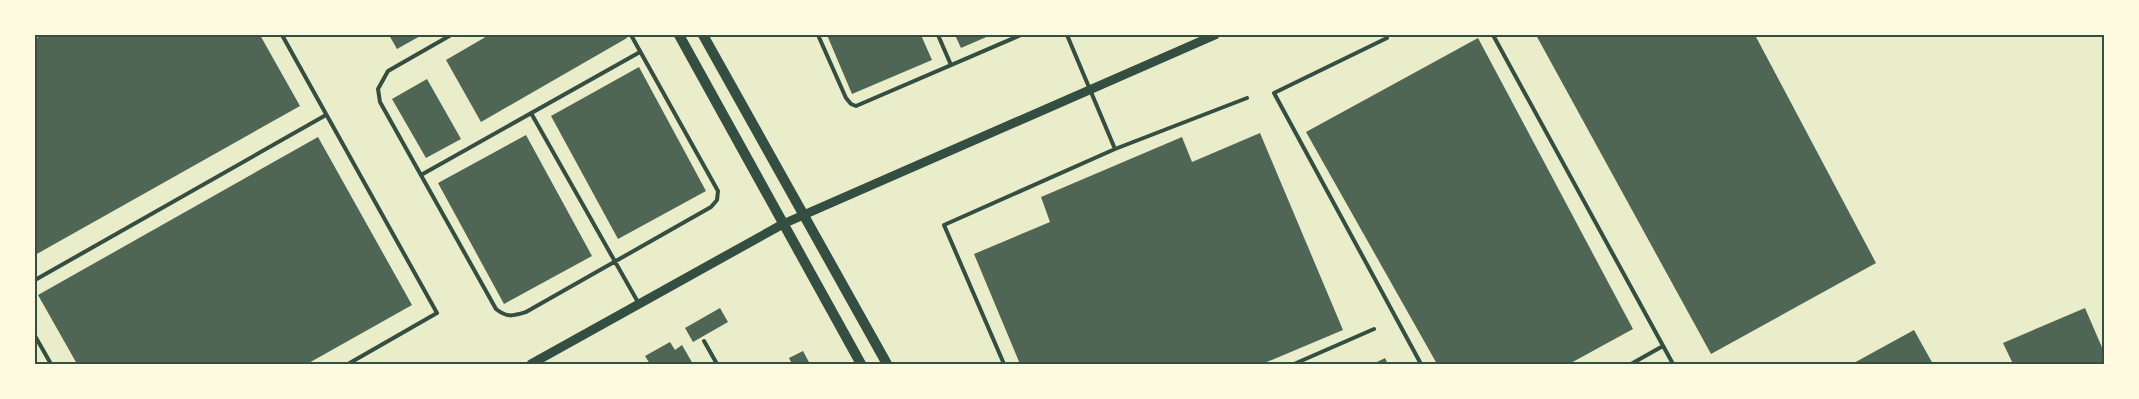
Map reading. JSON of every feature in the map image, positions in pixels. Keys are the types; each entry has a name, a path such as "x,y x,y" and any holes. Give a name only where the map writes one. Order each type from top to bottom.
{"main road":[{"path":"680,35 858,363"},
{"path":"703,35 887,364"}],"street":[{"path":"531,364 783,224 1215,35"}],"lane":[{"path":"282,35 437,313 348,364"},
{"path":"451,35 388,71 378,89 380,102 496,309 503,315 511,316 526,312 711,207 717,200 718,191 631,35"},
{"path":"818,35 846,98 851,104 856,106 1021,35"},
{"path":"938,35 951,65"},
{"path":"1067,35 1115,149"},
{"path":"1394,35 1387,36 1274,92 1421,364"},
{"path":"1493,35 1673,364"},
{"path":"421,175 640,52"},
{"path":"1004,364 944,225 1115,149 1247,98"},
{"path":"531,113 638,304"},
{"path":"35,280 326,115"},
{"path":"1294,364 1374,329"},
{"path":"35,336 51,364"},
{"path":"704,341 717,364"},
{"path":"1631,364 1663,346"}],"building":[{"path":"42,35 260,35 300,106 35,255 35,39"},
{"path":"389,35 422,35 397,49"},
{"path":"489,35 626,35 627,38 481,122 446,60"},
{"path":"827,35 921,35 932,60 852,94"},
{"path":"955,35 991,35 961,48"},
{"path":"1536,35 1755,35 1876,263 1711,354"},
{"path":"1478,38 1633,329 1569,364 1437,364 1306,132"},
{"path":"639,67 706,191 618,239 551,116"},
{"path":"427,79 461,139 426,158 392,99"},
{"path":"1260,133 1343,330 1262,364 1020,364 974,254 1050,222 1041,197 1182,137 1192,162"},
{"path":"526,135 592,256 504,304 438,183"},
{"path":"318,137 412,305 307,364 77,364 38,295"},
{"path":"720,308 728,322 693,342 685,328"},
{"path":"2085,308 2104,352 2104,362 2100,364 2013,364 2003,343"},
{"path":"1914,330 1933,364 1852,364"},
{"path":"670,342 675,350 682,345 693,364 650,364 645,356"},
{"path":"803,351 810,364 792,364 789,358"},
{"path":"1385,358 1388,364 1373,364"}]}
